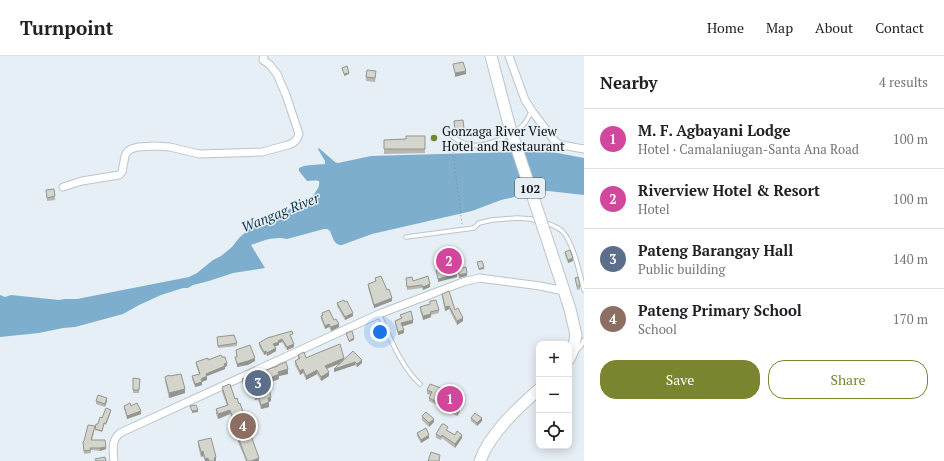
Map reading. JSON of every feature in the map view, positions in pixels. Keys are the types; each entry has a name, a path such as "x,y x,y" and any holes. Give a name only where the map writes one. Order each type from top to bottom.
{"main road":[{"name":"102","path":"491,56 510,128 570,309 576,335 572,352"},
{"path":"480,461 487,446 506,420 536,392"}],"street":[{"path":"63,187 82,181 119,176 122,172 127,152 138,147 155,146 199,154 217,154 262,152 288,145 296,141 299,134 286,95 274,69 263,60 264,56"},
{"path":"509,56 525,100 553,139 562,145 584,149"},
{"path":"114,461 113,444 116,436 120,433 379,314 463,282 479,278 540,286 564,291"}],"lane":[{"path":"446,131 455,139 471,145 494,142 508,136 522,127 532,111"},
{"path":"406,237 474,228 479,223 492,220 517,218 531,219 548,223 557,227 567,237 575,257 584,290"},
{"path":"379,314 396,350 413,377 420,384"},
{"path":"572,356 581,346 584,340"}],"path":[{"path":"455,139 453,153 462,222"}],"water":[{"path":"319,148 338,163 371,156 547,151 584,158 584,195 541,191 501,200 472,211 372,234 342,245 339,245 334,241 330,231 327,229 287,239 269,239 251,245 265,268 233,273 193,285 188,288 183,288 161,295 123,314 75,327 0,337 0,295 5,297 11,295 59,300 77,299 189,277 197,273 232,247 255,221 263,218 278,220 283,217 283,214 286,211 303,205 310,200 318,187 319,181 307,181 299,171 299,168 308,165 325,164 325,161 318,149"}],"building":[{"path":"463,62 466,71 455,73 453,64"},
{"path":"347,66 349,73 344,74 342,68"},
{"path":"367,70 376,71 375,78 366,77"},
{"path":"463,120 464,129 455,130 454,121"},
{"path":"406,136 425,136 425,149 384,149 384,140 406,139"},
{"path":"54,189 55,196 47,198 46,190"},
{"path":"570,250 573,258 568,260 565,252"},
{"path":"482,261 484,267 479,269 477,262"},
{"path":"454,264 457,274 438,279 436,270 446,268 445,266"},
{"path":"466,267 467,273 459,275 458,269"},
{"path":"381,276 387,290 389,289 392,298 374,305 368,284 376,281 375,278"},
{"path":"428,276 430,284 423,287 422,285 407,287 406,278 412,277 413,281"},
{"path":"578,277 580,286 577,286 575,278"},
{"path":"449,291 455,310 458,308 463,318 457,321 449,306 445,307 442,294"},
{"path":"344,300 345,302 347,301 353,313 345,317 337,303"},
{"path":"436,300 439,310 430,312 431,314 423,316 420,307 430,304 430,301"},
{"path":"329,310 334,320 336,319 339,324 331,327 329,324 325,326 321,316 323,315 322,313"},
{"path":"411,311 413,320 401,323 404,330 398,332 395,321 402,318 400,315"},
{"path":"292,331 293,334 290,335 294,344 287,347 282,339 273,344 276,348 267,353 266,351 264,352 259,343 267,338"},
{"path":"352,331 354,338 349,341 346,333"},
{"path":"234,335 237,343 218,346 217,337"},
{"path":"340,344 344,358 325,366 329,372 321,377 317,370 306,376 303,369 300,371 295,361 300,358 298,355 304,352 306,358"},
{"path":"250,345 255,358 237,364 235,357 237,357 236,350"},
{"path":"353,351 362,360 357,364 355,362 334,369"},
{"path":"221,355 222,357 225,357 227,363 224,364 225,366 206,374 207,376 201,379 202,382 195,384 192,376 200,374 196,362 208,358 208,360"},
{"path":"286,362 288,369 278,372 279,374 268,379 271,389 269,389 271,397 268,398 269,402 261,405 258,395 255,396 251,382 263,379 261,372"},
{"path":"181,374 185,389 169,393 165,377 169,375"},
{"path":"250,375 253,382 245,386 242,379"},
{"path":"133,378 140,379 139,390 133,390"},
{"path":"230,384 235,399 237,398 239,404 240,403 246,421 253,418 255,425 248,427 259,458 251,461 247,461 238,437 240,436 230,410 218,414 216,409 228,405 222,387"},
{"path":"430,384 441,388 438,396 448,402 445,406 429,398 432,392 427,390"},
{"path":"98,395 107,398 105,404 96,401"},
{"path":"130,403 131,406 137,403 141,411 127,416 124,406"},
{"path":"196,405 198,410 192,411 190,406"},
{"path":"454,405 460,408 457,413 451,409"},
{"path":"106,408 111,410 106,423 104,423 102,431 95,429 96,424 98,424 100,417 102,418"},
{"path":"426,412 434,419 429,423 422,416"},
{"path":"475,413 482,418 477,423 471,418"},
{"path":"442,424 448,427 446,430 455,435 457,431 462,435 455,444 442,435 441,437 436,434"},
{"path":"88,425 95,426 91,440 105,440 106,447 90,448 91,450 84,451 83,442"},
{"path":"426,428 429,435 421,440 417,433"},
{"path":"211,438 216,457 214,458 215,461 209,461 208,458 205,459 198,441"},
{"path":"431,452 440,455 439,461 428,461"},
{"path":"105,457 106,461 96,461 95,459"}],"place":[{"name":"Gonzaga River View Hotel and Restaurant","path":"434,138"},
{"name":"Riverview Hotel & Resort","path":"449,261"},
{"name":"Pateng Barangay Hall","path":"258,383"},
{"name":"M. F. Agbayani Lodge","path":"450,399"},
{"name":"Pateng Primary School","path":"243,426"}],"water label":[{"name":"Wangag River","path":"280,212"}]}
